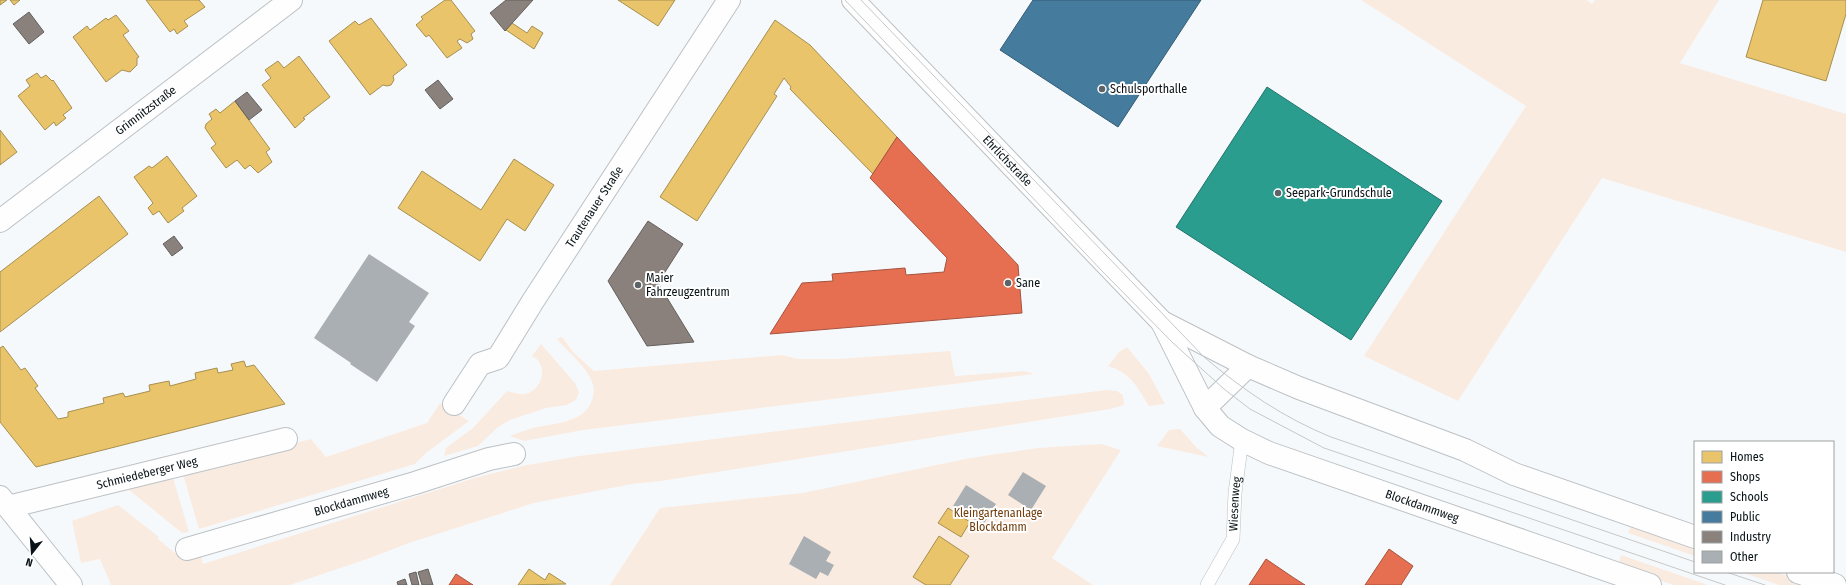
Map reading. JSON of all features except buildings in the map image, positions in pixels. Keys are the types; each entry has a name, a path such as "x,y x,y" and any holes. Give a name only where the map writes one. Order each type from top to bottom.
{"street":[{"name":"Grimnitzstraße","path":"0,221 291,0"},
{"name":"Trautenauer Straße","path":"454,404 480,364 498,358 729,0"},
{"name":"Ehrlichstraße","path":"853,0 1162,322"},
{"path":"1162,322 1248,366 1299,388 1465,450 1514,474 1694,537"},
{"name":"Blockdammweg","path":"1162,322 1205,408 1220,426 1242,440 1269,453 1650,585"},
{"path":"1205,408 1248,366"},
{"name":"Schmiedeberger Weg","path":"4,502 286,439"},
{"name":"Blockdammweg","path":"187,549 489,460 514,454"},
{"path":"4,502 71,585"},
{"path":"1801,573 1835,585"}],"lane":[{"name":"Wiesenweg","path":"1207,585 1233,539 1235,494 1242,440"}],"green space":[{"path":"1361,0 1587,0 1592,4 1595,0 1719,0 1680,63 1846,114 1846,252 1602,178 1458,401 1364,356 1526,106"},
{"path":"562,337 574,353 594,371 782,355 798,359 839,359 950,351 955,376 1024,371 1034,374 583,430 524,441 510,436 530,429 560,423 578,417 585,412 590,405 594,392 592,382 586,370 557,339"},
{"path":"541,344 575,383 579,392 576,400 567,405 546,408 510,420 498,427 478,446 444,456 446,448 473,428 507,391 525,394 536,388 542,376 542,370 541,365 532,356"},
{"path":"1127,347 1149,374 1165,404 1149,406 1137,387 1128,377 1116,369 1108,366 1119,352"},
{"path":"1106,390 1117,391 1123,395 1124,405 1110,409 661,481 632,484 534,503 409,543 290,585 111,585 100,559 81,563 72,521 118,505 159,537 158,539 181,558 186,553 199,550 203,564 478,477 522,466 579,456"},
{"path":"440,403 469,421 426,453 415,464 199,529 182,471 311,439 326,457 427,423"},
{"path":"1180,429 1197,448 1209,457 1157,446 1169,430"},
{"name":"Kleingartenanlage Blockdamm","path":"1101,444 1121,450 1052,558 1093,585 610,585 660,508 803,493 970,458 1038,448"},
{"path":"172,474 189,532 182,533 123,485"},
{"path":"1632,523 1694,544 1694,556 1628,533"},
{"path":"1621,555 1708,585 1674,585 1618,566"},
{"path":"1744,573 1779,573 1814,585 1779,585"}],"tram line":[{"path":"845,0 1103,272 1173,343 1224,389 1250,409 1324,448 1725,585"},
{"path":"861,0 1204,357 1249,392 1280,412 1331,437 1694,562"},
{"path":"1729,573 1765,585"}],"place":[{"name":"Schulsporthalle","path":"1102,89"},
{"name":"Seepark-Grundschule","path":"1278,193"},
{"name":"Sane","path":"1008,283"},
{"name":"Maier Fahrzeugzentrum","path":"638,285"}]}
